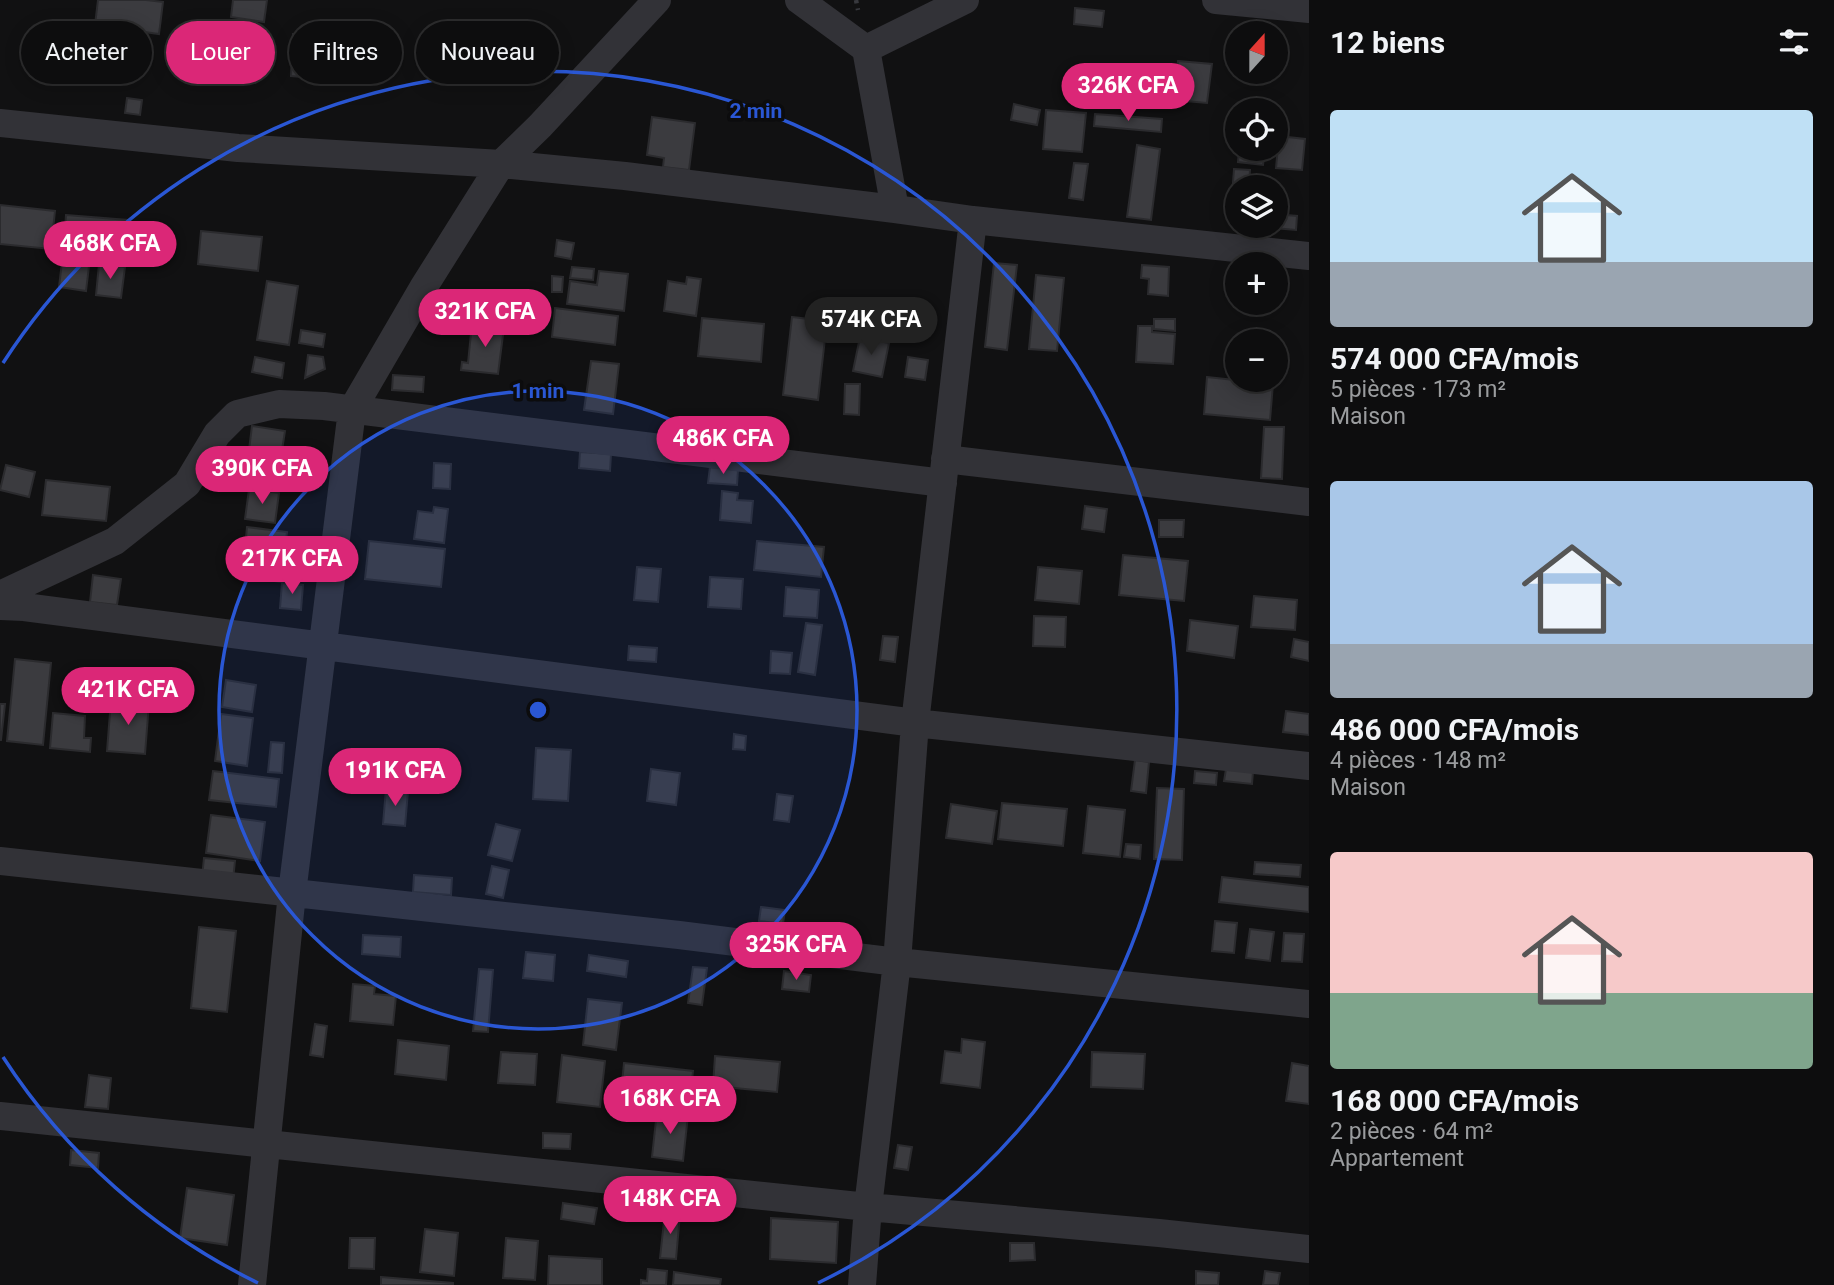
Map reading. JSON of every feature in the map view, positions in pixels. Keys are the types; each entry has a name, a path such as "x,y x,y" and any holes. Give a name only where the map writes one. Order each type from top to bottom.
{"street":[{"path":"252,1285 292,892 352,410 423,288 501,164 657,0"},
{"path":"799,0 866,49 895,209"},
{"path":"866,49 964,0"},
{"path":"1216,0 1309,9"},
{"path":"0,123 237,148 501,164 625,176 974,220 1309,256"},
{"path":"862,1285 897,962 915,723 974,220"},
{"path":"0,595 115,541 187,484 218,434 237,414 279,404 324,406 944,471 1309,502"},
{"path":"0,606 915,723 1309,766"},
{"path":"0,861 680,935 897,962 1309,1004"},
{"path":"0,1116 869,1207 1309,1249"}],"building":[{"path":"98,0 163,2 159,34 152,33 152,21 95,21"},
{"path":"233,0 267,0 264,21 231,17"},
{"path":"1075,8 1104,11 1102,27 1074,24"},
{"path":"1178,61 1212,64 1207,103 1174,100"},
{"path":"127,98 142,100 140,115 125,113"},
{"path":"1014,104 1040,110 1037,125 1011,120"},
{"path":"1046,110 1086,113 1082,152 1043,149"},
{"path":"1095,114 1162,119 1161,132 1094,126"},
{"path":"652,117 695,123 689,170 663,167 664,158 647,155"},
{"path":"1288,137 1305,139 1302,170 1276,168 1277,161 1288,161"},
{"path":"1137,145 1160,149 1151,220 1127,217"},
{"path":"1238,161 1264,161 1263,165"},
{"path":"1074,163 1088,164 1083,200 1069,198"},
{"path":"1234,169 1250,170 1250,175 1234,175"},
{"path":"0,205 55,211 51,249 0,244"},
{"path":"66,215 128,220 125,260 63,255"},
{"path":"1288,215 1297,216 1296,230 1288,229"},
{"path":"201,231 262,237 258,271 198,264"},
{"path":"557,240 574,243 571,259 555,256"},
{"path":"62,262 89,266 86,291 59,287"},
{"path":"994,263 1017,265 1007,350 985,347"},
{"path":"99,264 125,267 121,298 96,295"},
{"path":"1142,265 1169,267 1168,296 1148,294 1149,279 1141,278"},
{"path":"572,267 594,269 593,280 570,278"},
{"path":"599,271 628,274 624,311 567,304 570,281 597,285"},
{"path":"1036,275 1064,278 1057,351 1029,349"},
{"path":"552,276 563,277 562,292 552,292"},
{"path":"687,277 701,279 696,316 664,311 668,281 686,284"},
{"path":"267,281 298,286 289,345 257,340"},
{"path":"555,308 618,316 615,345 552,337"},
{"path":"792,317 827,321 818,400 783,395"},
{"path":"702,318 764,324 761,362 698,356"},
{"path":"1154,319 1175,319 1175,331 1154,329"},
{"path":"472,323 504,327 498,374 461,370 462,362 468,363"},
{"path":"1138,326 1152,326 1152,332 1175,334 1173,364 1136,362"},
{"path":"301,330 325,334 323,347 299,343"},
{"path":"860,337 889,343 882,377 853,371"},
{"path":"308,355 323,357 325,369 305,378"},
{"path":"255,357 284,363 282,378 252,372"},
{"path":"908,357 928,360 925,380 905,377"},
{"path":"591,361 619,364 613,414 584,410"},
{"path":"393,375 424,377 423,392 392,390"},
{"path":"1207,377 1225,379 1225,392 1272,392 1270,420 1204,414"},
{"path":"845,384 860,384 859,415 844,414"},
{"path":"252,426 285,431 280,463 248,458"},
{"path":"1264,427 1284,427 1282,479 1261,478"},
{"path":"580,452 611,454 610,471 579,468"},
{"path":"434,463 451,464 450,489 433,488"},
{"path":"6,465 35,472 29,497 0,490"},
{"path":"710,467 738,470 737,485 708,483"},
{"path":"46,480 110,487 106,521 42,515"},
{"path":"249,489 279,493 275,523 245,519"},
{"path":"722,491 738,493 737,500 753,501 751,523 720,520"},
{"path":"1085,506 1107,509 1104,532 1082,529"},
{"path":"434,507 448,509 444,543 414,539 418,511 433,513"},
{"path":"1159,520 1184,520 1183,537 1159,537"},
{"path":"247,527 287,532 281,582 242,577"},
{"path":"369,541 445,549 441,587 365,579"},
{"path":"757,541 824,547 821,577 754,570"},
{"path":"1123,555 1188,561 1184,601 1119,595"},
{"path":"637,567 661,569 658,602 634,600"},
{"path":"1038,567 1082,571 1079,604 1035,600"},
{"path":"93,575 121,579 117,605 90,602"},
{"path":"710,577 743,579 741,609 708,607"},
{"path":"282,583 303,585 301,610 280,608"},
{"path":"786,587 819,590 817,618 784,616"},
{"path":"1254,596 1297,600 1295,630 1251,627"},
{"path":"1034,616 1066,617 1065,647 1033,646"},
{"path":"1190,620 1238,626 1234,658 1187,651"},
{"path":"806,623 822,625 815,675 798,672"},
{"path":"883,636 898,637 895,662 880,660"},
{"path":"1294,639 1309,642 1309,661 1291,657"},
{"path":"629,646 657,648 656,662 628,660"},
{"path":"771,651 792,653 790,674 770,673"},
{"path":"15,659 51,663 43,745 7,741"},
{"path":"89,669 113,671 111,687 87,683"},
{"path":"226,680 256,685 252,712 222,707"},
{"path":"111,700 149,703 145,754 107,751"},
{"path":"0,704 5,704 1,740 0,740"},
{"path":"1286,711 1309,714 1309,735 1283,732"},
{"path":"53,713 85,716 84,738 91,738 90,752 50,748"},
{"path":"221,714 253,718 247,766 215,761"},
{"path":"734,734 746,736 745,750 733,749"},
{"path":"271,742 284,743 282,773 268,772"},
{"path":"536,748 571,750 568,801 533,799"},
{"path":"1135,760 1149,762 1146,793 1131,791"},
{"path":"651,769 680,773 676,805 647,801"},
{"path":"1226,769 1253,772 1252,784 1224,781"},
{"path":"213,771 279,779 276,807 209,800"},
{"path":"1195,771 1217,773 1216,785 1194,783"},
{"path":"1157,788 1184,789 1182,860 1154,859"},
{"path":"386,789 408,791 405,826 383,824"},
{"path":"777,794 793,796 789,822 774,820"},
{"path":"1002,803 1067,809 1063,846 998,839"},
{"path":"951,804 997,811 992,844 946,838"},
{"path":"1088,806 1125,810 1120,857 1083,853"},
{"path":"211,815 265,822 260,861 206,853"},
{"path":"496,824 520,830 512,861 488,855"},
{"path":"1126,844 1141,845 1140,859 1124,857"},
{"path":"204,858 235,861 233,880 202,877"},
{"path":"1255,862 1301,865 1300,877 1254,874"},
{"path":"492,866 509,870 503,898 486,894"},
{"path":"414,875 452,878 451,895 413,892"},
{"path":"1222,877 1309,887 1309,912 1219,902"},
{"path":"761,907 785,910 783,924 759,921"},
{"path":"1215,921 1237,923 1234,953 1212,951"},
{"path":"199,927 236,931 227,1012 191,1008"},
{"path":"1250,929 1274,932 1270,961 1246,958"},
{"path":"1284,933 1304,934 1302,962 1282,961"},
{"path":"363,935 401,937 400,957 362,954"},
{"path":"526,952 555,955 553,981 523,978"},
{"path":"589,955 628,961 626,977 587,971"},
{"path":"693,967 707,968 702,1005 688,1003"},
{"path":"479,969 493,970 488,1032 473,1031"},
{"path":"784,971 811,975 809,992 782,989"},
{"path":"353,984 375,986 374,994 396,996 393,1025 350,1021"},
{"path":"588,999 622,1003 616,1050 583,1045"},
{"path":"315,1024 327,1026 323,1057 310,1055"},
{"path":"962,1039 985,1042 980,1088 941,1083 945,1051 961,1053"},
{"path":"398,1040 449,1046 446,1080 395,1074"},
{"path":"501,1052 537,1054 535,1085 498,1083"},
{"path":"1092,1052 1145,1054 1143,1089 1091,1087"},
{"path":"562,1055 605,1061 600,1107 557,1102"},
{"path":"715,1056 780,1062 777,1092 713,1086"},
{"path":"624,1063 693,1071 690,1100 621,1093"},
{"path":"1292,1063 1309,1066 1309,1104 1286,1101"},
{"path":"89,1075 111,1078 108,1109 85,1107"},
{"path":"657,1111 688,1115 683,1161 652,1157"},
{"path":"543,1133 571,1134 570,1149 543,1148"},
{"path":"898,1145 912,1147 908,1170 894,1168"},
{"path":"71,1150 99,1153 98,1168 70,1165"},
{"path":"187,1188 234,1195 227,1245 180,1238"},
{"path":"563,1203 597,1208 594,1224 561,1219"},
{"path":"665,1212 680,1214 676,1259 660,1258"},
{"path":"771,1218 838,1222 836,1263 770,1259"},
{"path":"425,1229 458,1233 454,1276 420,1272"},
{"path":"350,1238 375,1238 374,1269 349,1268"},
{"path":"506,1238 538,1241 535,1280 503,1278"},
{"path":"1010,1243 1034,1243 1035,1260 1010,1261"},
{"path":"549,1256 602,1259 602,1285 548,1285"},
{"path":"648,1269 667,1271 666,1285 641,1285 641,1280 647,1281"},
{"path":"1196,1271 1219,1273 1218,1285 1196,1285"},
{"path":"1265,1271 1280,1273 1278,1285 1263,1285"},
{"path":"674,1272 721,1279 720,1285 673,1285"},
{"path":"381,1277 453,1283 453,1285 381,1285"}]}
